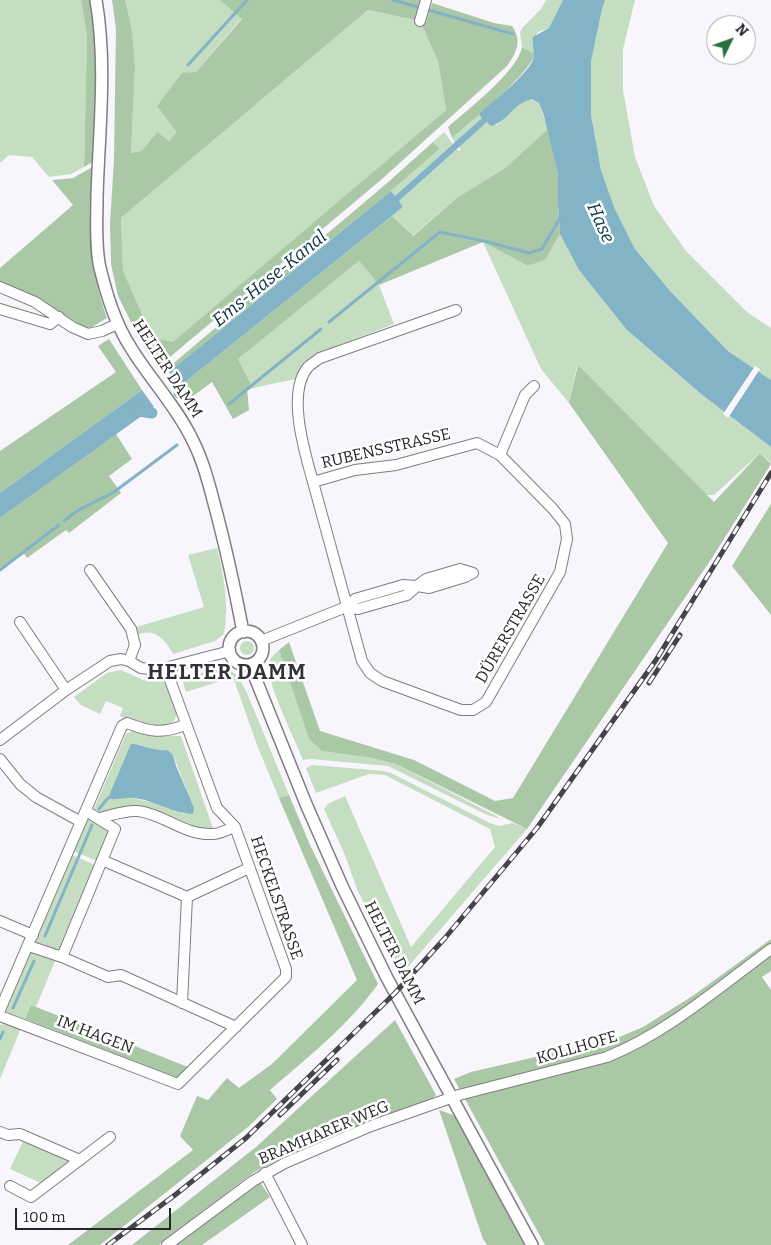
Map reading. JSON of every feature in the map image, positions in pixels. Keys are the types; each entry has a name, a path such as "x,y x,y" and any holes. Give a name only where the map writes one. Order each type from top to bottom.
{"street":[{"name":"HELTER DAMM","path":"96,0 100,21 102,67 97,210 99,264 117,324 131,349 176,411 192,438 201,459 220,526 243,632"},
{"path":"421,18 426,2"},
{"path":"0,287 36,302 72,327 88,334 102,331 117,324"},
{"path":"0,309 50,324 59,317"},
{"path":"314,482 304,449 296,401 302,376 308,368 320,358 456,310"},
{"path":"500,455 525,395 534,386"},
{"name":"RUBENSSTRASSE","path":"346,607 314,482 355,470 396,464 477,442 500,455 553,509 565,524"},
{"name":"DÜRERSTRASSE","path":"346,607 362,662 370,673 382,681 461,710 473,710 486,702 560,572 567,539 565,524"},
{"path":"90,570 131,629 135,645 129,661"},
{"path":"261,641 346,607 356,599 403,585 416,586"},
{"path":"20,622 66,690"},
{"path":"243,632 252,633 261,641 262,654 258,660 250,664 238,663 230,652 230,644 233,638 243,632"},
{"path":"0,740 66,690 110,661 121,659 149,670 166,669 230,652"},
{"name":"HELTER DAMM","path":"250,664 302,795 342,886 397,998 532,1245"},
{"path":"100,818 126,811 140,811 197,833 214,834 235,827 217,808 166,669"},
{"path":"0,1010 122,726 126,723 142,729 160,732 186,725"},
{"path":"0,759 20,784 36,797 81,822"},
{"path":"62,957 115,829 86,811"},
{"name":"HECKELSTRASSE","path":"178,1084 286,976 286,969 235,827"},
{"path":"102,860 187,898 249,868"},
{"path":"182,1003 187,898"},
{"path":"0,921 33,935"},
{"path":"29,946 62,957 108,977 121,975 236,1027"},
{"name":"KOLLHOFE","path":"452,1098 607,1057 630,1048 659,1032 771,949"},
{"name":"IM HAGEN","path":"0,1016 178,1084"},
{"name":"BRAMHARER WEG","path":"167,1245 265,1173 371,1126 452,1098"},
{"path":"0,1132 8,1135 20,1134 80,1160"},
{"path":"10,1186 31,1197 110,1137"},
{"path":"265,1173 302,1245"}],"green space":[{"path":"0,0 81,0 87,36 84,167 71,174 49,177 32,157 9,155 0,163"},
{"path":"81,0 91,0 98,34 96,160 84,167 87,36"},
{"path":"112,0 125,0 132,31 135,68 131,153 142,151 157,132 169,141 177,132 157,106 182,73 196,72 242,19 220,0 421,0 415,20 368,10 121,218 123,271 147,326 132,324 118,296 111,264 110,223 114,160 116,29"},
{"path":"125,0 220,0 242,18 196,72 157,105 178,132 169,141 156,133 142,152 131,153 135,68"},
{"path":"546,0 563,0 549,28 538,32 532,42 535,54 522,47 520,32 541,9"},
{"path":"605,0 635,0 623,49 623,90 635,157 654,206 686,251 748,313 771,328 771,380 728,351 671,292 635,249 614,207 601,170 591,115 591,62"},
{"path":"432,3 494,23 512,26 518,42 507,66 382,179 164,362 159,362 151,357 138,333 154,335 158,339 173,342 446,110 438,61 420,21 426,22"},
{"path":"368,10 420,21 438,61 446,110 173,343 158,339 147,326 123,271 121,218"},
{"path":"522,47 535,54 522,74 485,110 452,138 448,127 479,101 502,78 518,57"},
{"path":"532,99 539,103 548,129 505,168 458,197 412,236 392,216 403,207 399,201 457,149 461,150 459,147 487,122 497,125 523,101"},
{"path":"479,114 483,117 455,143 452,138"},
{"path":"548,129 558,174 560,234 545,260 528,266 483,242 379,285 359,261 238,359 253,388 247,389 249,410 233,419 212,382 189,399 179,387 392,216 413,236 458,197 505,168"},
{"path":"444,132 453,144 395,196 391,191 438,149 433,142"},
{"path":"433,142 439,149 391,191 169,372 169,367"},
{"path":"96,165 95,262 101,300 107,318 92,327 85,328 44,302 0,283 0,268 73,205 52,180 73,178"},
{"path":"560,234 579,270 626,329 701,394 771,447 771,463 760,453 714,495 704,495 577,366 569,403 541,369 483,242 528,266 545,260"},
{"path":"359,261 379,285 394,324 318,353 302,366 295,379 253,388 238,359"},
{"path":"109,339 142,390 0,493 0,451 116,372 98,346"},
{"path":"578,365 714,502 760,453 771,464 712,558 527,829 398,765 372,758 322,751 309,739 279,650 289,642 320,731 414,760 495,801 513,798 668,543 569,403"},
{"path":"116,434 132,459 109,476 121,493 69,533 66,530 27,558 23,552 0,568 0,518"},
{"path":"771,504 771,615 732,566"},
{"path":"217,548 225,591 224,634 215,641 173,654 167,644 158,636 142,633 136,636 133,628 204,607 188,555"},
{"path":"244,641 250,641 254,648 250,655 244,655 240,651 240,645"},
{"path":"279,650 309,739 322,751 372,758 398,765 502,819 487,815 388,766 311,759 303,760 271,682 269,662"},
{"path":"219,669 230,670 238,676 247,693 289,795 279,798 257,745 233,677 186,692 183,677"},
{"path":"121,670 143,680 165,681 175,708 176,715 173,722 168,726 160,727 142,724 120,716 123,708 106,701 100,714 81,705 74,697 107,673"},
{"path":"134,730 163,736 181,736 214,831 197,830 154,812 103,814 94,809 126,734","holes":["138,744 160,751 168,750 173,755 194,808 184,814 161,804 131,798"]},
{"path":"312,765 391,773 490,823 499,826 513,823 527,829 401,975 357,889 345,855 324,809 328,804 345,796 411,947 495,847 490,829 385,775 369,774 316,793 306,768"},
{"path":"289,795 310,845 378,984 341,1027 270,1090 277,1099 248,1127 100,1245 68,1245 193,1150 180,1136 197,1096 208,1100 227,1078 239,1088 272,1064 357,980 279,798"},
{"path":"88,816 109,830 97,861 73,851"},
{"path":"72,855 95,865 60,948 55,951 37,944 36,941"},
{"path":"771,939 771,971 762,977 771,990 771,1245 545,1245 454,1079 471,1072 617,1038 643,1027 694,995"},
{"path":"30,953 65,962 65,964 55,961 36,1007 31,1005 25,1019 7,1016 5,1011"},
{"path":"31,1005 188,1067 177,1078 25,1019"},
{"path":"395,1020 436,1095 429,1102 283,1157 253,1173 159,1245 132,1245 256,1147"},
{"path":"1,1024 21,1028 0,1079 0,1026"},
{"path":"439,1110 456,1116 524,1245 487,1245 483,1239"},
{"path":"24,1139 67,1158 68,1166 43,1184 10,1169"},
{"path":"260,1182 270,1197 202,1245 175,1245"}],"water":[{"name":"Hase","path":"563,0 605,0 591,62 591,115 601,170 614,207 635,249 671,292 728,351 771,380 771,447 701,394 626,329 579,270 560,234 558,174 544,116 539,103 532,99 520,104 497,124 491,126 487,122 399,201 403,207 179,387 169,372 391,191 395,196 482,118 479,114 517,81 529,66 534,57 533,37 549,28"},
{"path":"142,390 154,407 0,518 0,493"},
{"path":"131,744 158,750 168,750 173,755 194,808 193,814 178,812 140,799 108,798"}],"pier":[{"path":"755,366 760,369 728,418 723,414"}],"waterway":[{"path":"188,65 247,0"},
{"path":"393,0 513,34"},
{"path":"329,322 440,232 529,253 542,249 560,218"},
{"path":"229,404 321,329"},
{"name":"Ems-Hase-Kanal","path":"179,393 181,374"},
{"name":"Ems-Hase-Kanal","path":"133,410 152,413"},
{"path":"64,521 77,511 114,492 177,445"},
{"path":"0,570 59,525"},
{"path":"99,809 108,798"},
{"path":"45,936 92,825"},
{"path":"13,1008 34,961"},
{"path":"0,1039 3,1032"}],"railway":[{"path":"108,1245 175,1195 246,1138 395,993 445,938 537,828 656,660 771,473"},
{"path":"649,683 680,635"},
{"path":"280,1115 337,1060"}],"district":[{"name":"HELTER DAMM","path":"227,673"}]}
